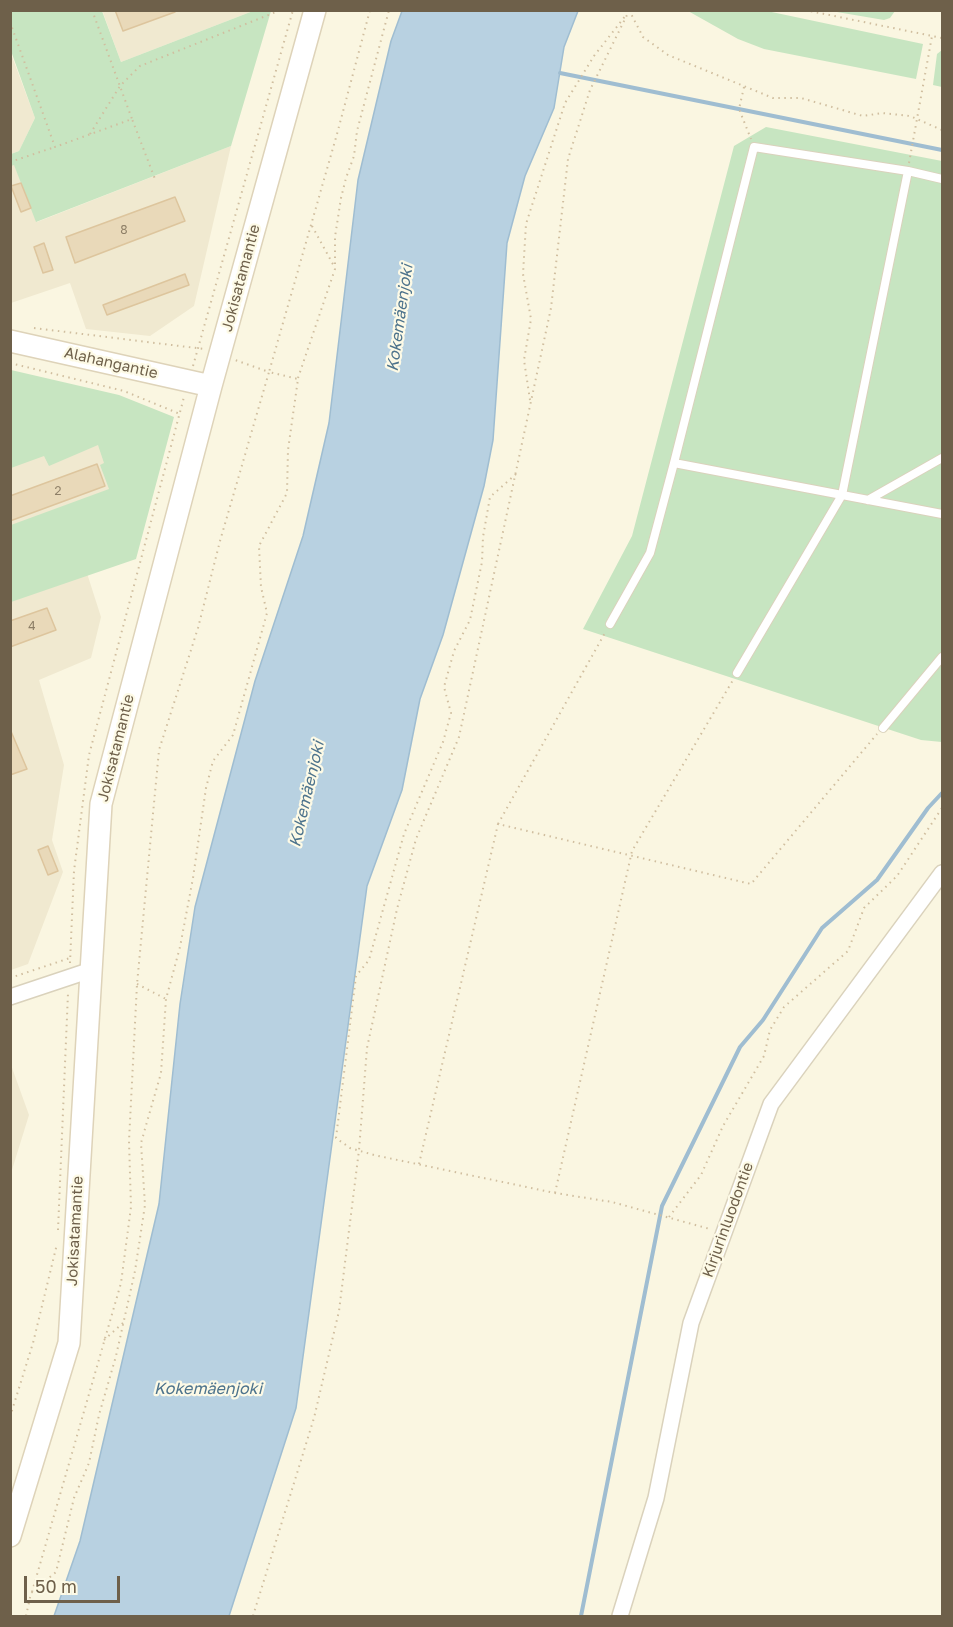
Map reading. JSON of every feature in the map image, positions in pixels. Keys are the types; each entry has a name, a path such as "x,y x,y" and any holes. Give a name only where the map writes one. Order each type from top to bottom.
{"street":[{"name":"Jokisatamantie","path":"10,1536 69,1342 101,804 220,354 315,10"},
{"name":"Alahangantie","path":"10,341 212,386"},
{"name":"Kirjurinluodontie","path":"620,1617 656,1498 691,1323 771,1104 942,873"},
{"path":"10,996 91,970"}],"lane":[{"path":"610,624 650,553 754,147 908,171 942,179"},
{"path":"737,673 842,495 908,171"},
{"path":"868,500 942,458"},
{"path":"674,463 942,514"},
{"path":"883,728 942,657"}],"path":[{"path":"92,10 155,179"},
{"path":"90,134 120,86 140,66 280,10"},
{"path":"26,1617 121,1283 131,1207 129,1141 137,984 159,750 198,628 220,541 312,226 370,10"},
{"path":"31,1593 56,1572 74,1498 89,1463 99,1414 124,1322 135,1271 145,1205 141,1143 161,1073 165,999 182,935 206,788 213,761 233,735 267,613 261,587 258,546 287,494 288,450 298,379 335,269 335,237 341,198 354,156 357,131 389,10"},
{"path":"805,10 942,38"},
{"path":"531,403 524,360 531,319 523,273 526,224 566,103 594,56 629,11"},
{"path":"253,1617 317,1408 339,1311 359,1150 367,1048 397,909 416,839 459,737 551,308 568,159 594,84 629,11"},
{"path":"629,11 643,37 668,55 773,98 801,98 863,116 882,113 910,116 942,130"},
{"path":"10,22 55,147"},
{"path":"908,171 932,36"},
{"path":"744,86 740,109 754,147"},
{"path":"10,162 132,119"},
{"path":"312,226 335,269"},
{"path":"31,327 200,348"},
{"path":"220,354 269,372 298,379"},
{"path":"10,363 124,391 180,414"},
{"path":"516,474 490,497 483,537 482,562 470,620 454,651 444,687 451,713 442,742 404,834 369,960 356,976 336,1138 350,1148 419,1165 555,1193 612,1202 724,1233"},
{"path":"419,1165 498,824 610,624"},
{"path":"555,1193 632,850 737,673"},
{"path":"498,824 751,884 883,728"},
{"path":"669,1217 701,1175 723,1126 764,1056 770,1030 784,1007 848,951 864,908 897,876 942,808"},
{"path":"10,978 70,958"},
{"path":"137,984 165,999"},
{"path":"103,1341 124,1322"}],"shaded area":[{"path":"102,10 253,11 121,62"},
{"path":"10,51 35,118 19,151 11,154"},
{"path":"231,146 194,306 150,336 86,329 70,283 11,303 11,166 14,164 37,222"},
{"path":"11,398 146,468 76,539 101,617 91,658 39,680 64,765 52,840 63,872 28,964 11,970"},
{"path":"11,1065 29,1115 11,1173"}],"green space":[{"path":"11,11 102,11 121,62 253,11 271,11 231,146 36,222 14,165 11,166 11,154 19,151 35,118 11,51"},
{"path":"688,11 767,11 923,44 916,79 764,49 738,39"},
{"path":"831,11 895,11 890,18 884,20"},
{"path":"942,50 942,87 933,85 937,54"},
{"path":"766,127 942,161 942,742 921,740 583,629 632,536 734,146"},
{"path":"11,370 119,395 174,417 136,559 11,602 11,525 109,489 100,465 104,463 98,445 49,466 44,456 11,468"}],"water":[{"name":"Kokemäenjoki","path":"402,11 578,11 564,47 554,108 525,176 507,243 493,440 484,486 443,635 420,699 402,790 367,886 296,1408 229,1616 54,1616 80,1541 159,1204 180,1004 195,907 255,681 303,536 329,423 358,180 391,41"}],"building":[{"path":"115,10 175,10 175,12 123,31"},
{"path":"21,183 31,208 21,212 11,186"},
{"path":"175,197 185,221 75,263 66,237"},
{"path":"44,243 53,270 43,273 34,247"},
{"path":"185,274 189,285 107,315 103,305"},
{"path":"97,464 105,486 10,521 10,496"},
{"path":"47,608 56,630 10,647 10,621"},
{"path":"10,729 27,769 10,775"},
{"path":"48,846 58,871 48,875 38,850"}],"waterway":[{"path":"560,73 942,150"},
{"path":"581,1616 662,1206 740,1047 763,1020 822,928 877,880 928,808 942,793"}]}
